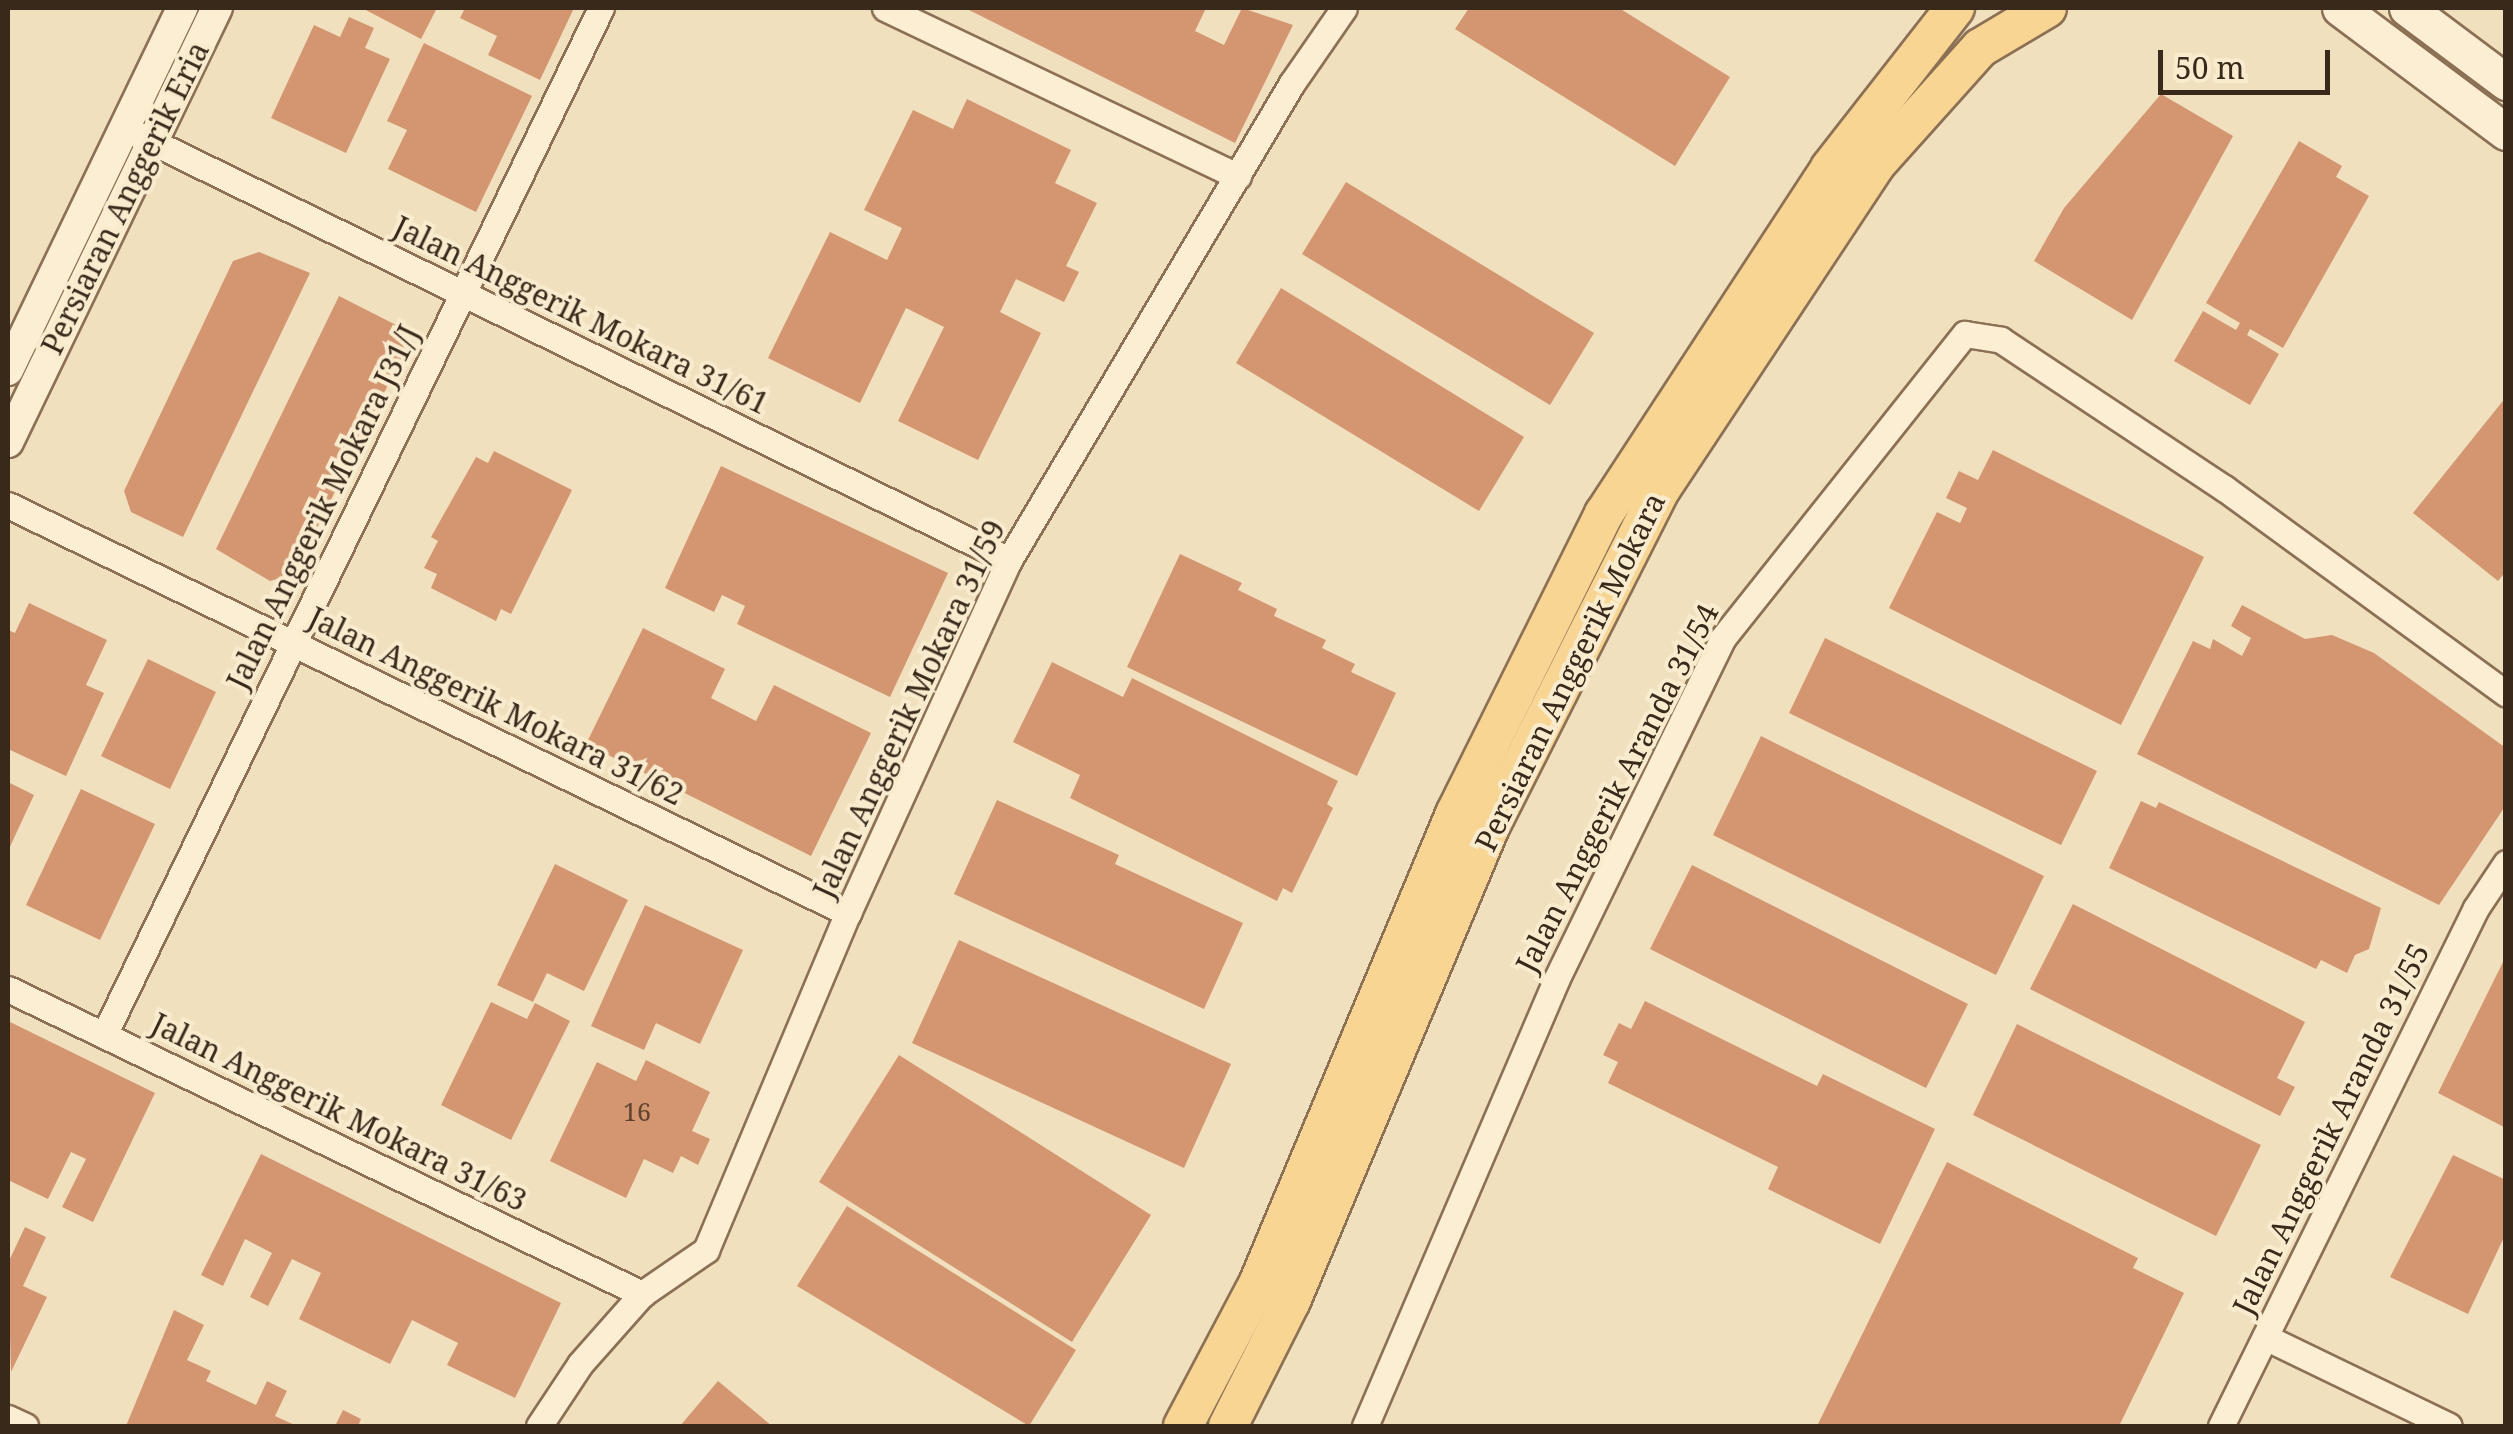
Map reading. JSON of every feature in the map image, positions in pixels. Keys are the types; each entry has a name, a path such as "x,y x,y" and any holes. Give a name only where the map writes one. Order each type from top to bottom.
{"main road":[{"name":"Persiaran Anggerik Mokara","path":"1184,1426 1258,1284 1455,814 1604,514 1811,194 1955,8"},
{"name":"Persiaran Anggerik Mokara","path":"1228,1426 1292,1301 1490,827 1661,489 1876,164 1980,48 2047,8"},
{"path":"2340,8 2506,132"},
{"path":"2407,8 2506,82"}],"street":[{"name":"Persiaran Anggerik Eria","path":"8,370 182,8"},
{"name":"Persiaran Anggerik Eria","path":"8,442 217,8"},
{"name":"Jalan Anggerik Mokara J31/J","path":"104,1035 601,8"},
{"path":"885,8 1238,176"},
{"name":"Jalan Anggerik Mokara 31/59","path":"539,1426 580,1364 642,1294 706,1250 848,914 1009,560 1238,176 1344,8"},
{"name":"Jalan Anggerik Mokara 31/61","path":"124,128 1009,560"},
{"name":"Jalan Anggerik Aranda 31/54","path":"1365,1426 1556,980 1722,638 1965,334 2001,340 2224,488 2506,694"},
{"name":"Jalan Anggerik Mokara 31/62","path":"8,505 848,914"},
{"name":"Jalan Anggerik Aranda 31/55","path":"2221,1426 2476,908 2506,863"},
{"name":"Jalan Anggerik Mokara 31/63","path":"8,989 642,1294"},
{"path":"2265,1337 2449,1426"},
{"path":"8,1418 24,1426"}],"building":[{"path":"362,8 437,8 421,39"},
{"path":"465,8 574,8 540,80 488,55 497,36 460,18"},
{"path":"965,8 1206,8 1195,31 1224,45 1242,8 1293,25 1235,143"},
{"path":"1469,8 1619,8 1730,77 1675,166 1455,29"},
{"path":"349,17 374,28 365,48 390,59 346,153 271,118 314,25 340,37"},
{"path":"424,43 532,96 476,212 388,169 407,130 387,121"},
{"path":"2161,94 2233,136 2132,320 2034,261 2064,208"},
{"path":"967,99 1071,150 1055,183 1097,203 1066,266 1079,272 1064,302 1016,279 1000,312 1041,333 978,460 898,421 944,327 906,308 860,403 768,358 830,232 887,260 902,228 864,210 913,110 953,129"},
{"path":"2299,141 2342,166 2336,177 2369,196 2283,348 2250,329 2247,335 2279,354 2250,405 2174,361 2203,311 2236,330 2240,323 2206,303"},
{"path":"1346,182 1594,333 1550,405 1302,254"},
{"path":"259,252 310,273 183,537 131,512 124,491 233,261"},
{"path":"1281,288 1524,437 1479,511 1236,363"},
{"path":"339,296 396,325 405,351 294,574 270,581 216,549"},
{"path":"2506,397 2506,571 2498,581 2413,513"},
{"path":"1993,450 2204,557 2121,725 1889,608 1937,512 1960,523 1967,508 1946,498 1959,471 1978,480"},
{"path":"494,451 572,490 511,614 501,609 496,621 431,588 437,574 424,568 438,541 431,537 476,457 488,463"},
{"path":"721,466 948,573 890,697 737,624 745,606 722,595 714,612 665,588"},
{"path":"1180,554 1242,583 1238,590 1277,609 1274,616 1326,640 1322,648 1355,664 1351,672 1396,693 1357,776 1127,667"},
{"path":"29,603 107,640 86,685 104,693 66,776 8,749 8,630 15,633"},
{"path":"2242,605 2305,639 2332,635 2374,653 2506,748 2506,805 2439,905 2137,754 2193,641 2210,649 2213,639 2242,656 2251,638 2231,626"},
{"path":"643,628 725,669 711,698 756,721 774,685 871,733 811,856 586,744"},
{"path":"1825,638 2097,771 2061,845 1789,713"},
{"path":"148,659 216,692 170,789 101,756"},
{"path":"1052,662 1123,697 1132,678 1338,781 1327,804 1333,808 1292,893 1283,888 1277,901 1070,798 1080,775 1013,742"},
{"path":"1761,736 2044,876 1996,975 1713,835"},
{"path":"8,782 34,795 8,851"},
{"path":"81,789 155,824 100,940 26,905"},
{"path":"997,800 1119,855 1115,864 1243,923 1204,1009 954,894"},
{"path":"2141,801 2156,808 2159,802 2381,908 2369,949 2355,955 2347,973 2321,960 2316,969 2109,868"},
{"path":"555,864 628,900 584,991 547,973 533,1002 497,985"},
{"path":"1692,865 1968,1004 1926,1088 1650,949"},
{"path":"2073,904 2305,1022 2277,1078 2295,1087 2280,1116 2030,989"},
{"path":"645,905 743,950 700,1044 656,1023 644,1050 591,1026"},
{"path":"959,940 1231,1064 1184,1168 912,1043"},
{"path":"2506,956 2506,1128 2438,1093"},
{"path":"1645,1001 1817,1086 1823,1074 1935,1129 1880,1244 1768,1189 1778,1167 1608,1083 1618,1062 1603,1055 1619,1023 1631,1029"},
{"path":"491,1002 527,1019 535,1003 570,1021 511,1140 441,1105"},
{"path":"8,1021 155,1093 93,1222 62,1207 86,1159 71,1152 48,1199 8,1180"},
{"path":"2017,1024 2261,1145 2216,1236 1973,1115"},
{"path":"899,1055 1151,1215 1072,1342 819,1182"},
{"path":"646,1060 710,1092 692,1131 710,1139 698,1165 681,1156 673,1173 644,1159 626,1198 550,1161 597,1062 636,1081"},
{"path":"261,1154 561,1303 515,1398 447,1365 458,1343 412,1320 390,1364 299,1319 321,1273 292,1259 268,1306 250,1297 272,1253 245,1239 223,1286 201,1275"},
{"path":"2453,1155 2506,1180 2506,1233 2468,1314 2390,1277"},
{"path":"1947,1162 2138,1258 2133,1268 2184,1293 2119,1426 1817,1426"},
{"path":"847,1206 1076,1350 1029,1426 797,1286"},
{"path":"25,1227 46,1237 23,1286 47,1297 11,1372 8,1263"},
{"path":"174,1310 204,1325 187,1360 211,1371 206,1381 256,1405 267,1381 287,1391 275,1416 297,1426 126,1426"},
{"path":"718,1381 772,1426 680,1426"},
{"path":"343,1410 361,1419 358,1426 335,1426"}]}
